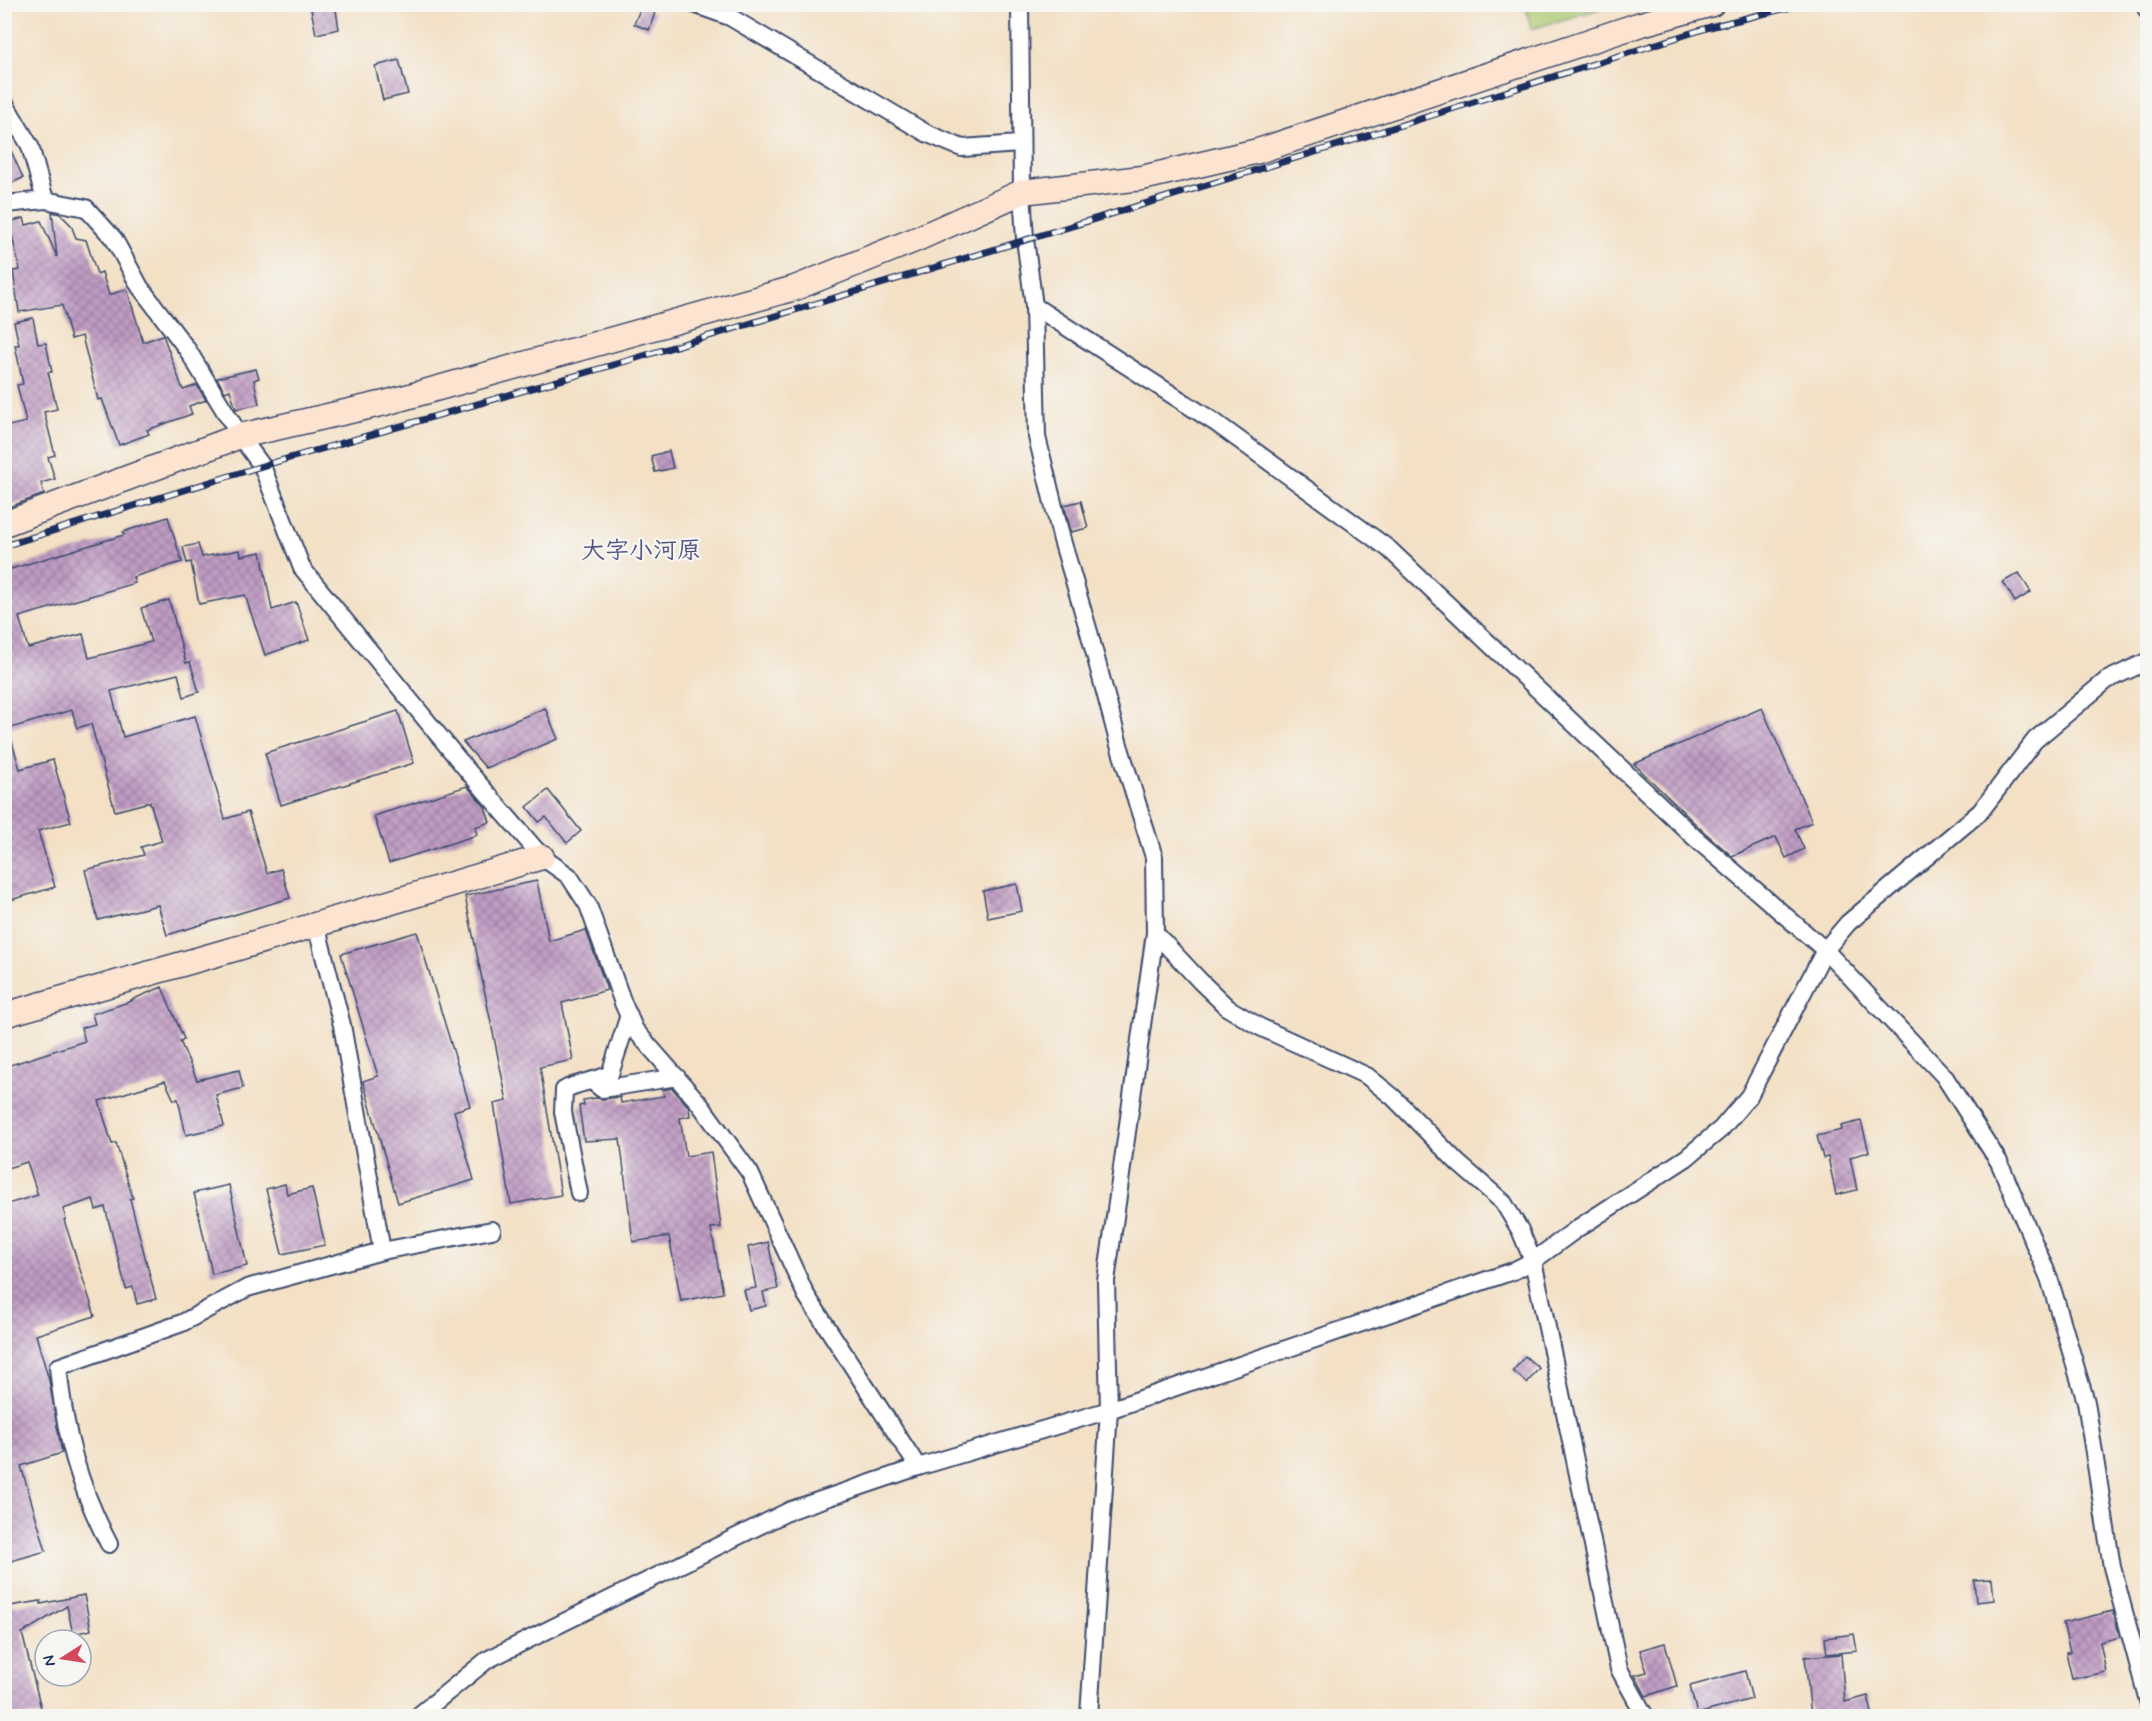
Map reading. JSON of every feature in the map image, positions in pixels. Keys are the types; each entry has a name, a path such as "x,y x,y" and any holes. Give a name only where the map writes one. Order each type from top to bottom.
{"street":[{"path":"694,4 730,17 935,137 962,148 1020,144"},
{"path":"1020,4 1020,144 1025,239 1034,306 1037,437 1062,540 1119,745 1154,857 1155,933 1106,1281 1109,1410 1089,1716"},
{"path":"4,524 240,436 385,403 795,288 917,239 1022,192 1142,178 1258,151 1628,29 1712,4"},
{"path":"2144,4 2148,12"},
{"path":"4,102 30,146 45,200"},
{"path":"5,205 45,200 86,208 114,239 140,286 187,349 240,436 262,466 302,568 459,761 542,857 568,876 588,905 635,1030 699,1103 750,1173 806,1295 918,1467"},
{"path":"1034,306 1216,423 1389,549 1695,838 1825,950 1944,1076 1999,1162 2049,1278 2086,1402 2112,1567 2148,1701"},
{"path":"418,1716 487,1660 790,1510 918,1467 1109,1410 1513,1272 1533,1261 1578,1228 1686,1158 1721,1130 1749,1096 1825,950 1848,923 1980,812 2035,740 2107,680 2148,661"},
{"path":"4,1015 542,857"},
{"path":"316,925 342,1025 381,1251"},
{"path":"1155,933 1228,1008 1260,1027 1367,1076 1393,1097 1458,1163 1503,1202 1521,1230 1533,1261 1619,1668 1645,1716"},
{"path":"579,1194 563,1112 564,1090 572,1085 593,1082 610,1074 629,1015"},
{"path":"593,1082 602,1089 676,1077"},
{"path":"109,1544 90,1507 75,1462 62,1412 58,1367 182,1323 247,1287 381,1251 492,1230"}],"green space":[{"path":"1525,4 1614,4 1614,5 1531,29"}],"building":[{"path":"310,4 335,4 339,29 316,34"},
{"path":"641,7 655,13 649,30 634,24"},
{"path":"399,60 408,94 383,100 375,66"},
{"path":"4,135 23,178 4,186"},
{"path":"52,212 60,214 71,225 76,238 86,240 97,274 102,272 109,295 127,289 143,342 163,335 183,390 197,385 206,400 189,406 192,414 147,430 149,434 119,445 102,399 98,400 82,336 71,339 62,305 19,312 13,271 20,270 9,222 24,218 26,225 41,221 57,257"},
{"path":"33,318 38,344 46,343 52,372 48,372 57,409 44,412 55,455 48,457 55,479 41,483 44,494 4,509 4,427 26,422 17,385 23,384 15,345 19,345 14,322"},
{"path":"256,369 259,378 254,380 259,404 236,409 230,390 225,392 217,378"},
{"path":"669,451 673,468 655,472 651,456"},
{"path":"1081,501 1088,528 1071,532 1064,505"},
{"path":"168,517 182,562 133,577 135,583 19,617 28,648 83,634 89,658 151,642 141,608 169,600 186,663 190,662 199,692 184,697 178,674 111,691 123,737 195,716 225,819 248,812 267,873 281,869 290,898 167,935 158,905 98,920 85,870 144,855 141,847 162,841 150,802 115,811 91,724 77,728 72,710 4,730 4,571 124,535 123,532"},
{"path":"198,544 202,557 240,550 241,556 261,552 272,610 296,602 309,640 265,655 245,595 199,604 191,562 187,563 183,547"},
{"path":"2019,573 2031,592 2015,602 2003,582"},
{"path":"545,708 558,739 486,768 463,742"},
{"path":"1762,708 1812,822 1795,829 1804,849 1786,858 1776,837 1732,856 1634,764"},
{"path":"398,711 414,763 281,805 265,753"},
{"path":"4,732 9,732 20,769 53,760 71,822 38,831 55,887 4,902"},
{"path":"467,786 485,807 490,822 475,827 477,835 389,863 374,816"},
{"path":"548,790 581,831 567,843 546,817 539,822 527,807"},
{"path":"537,881 549,941 586,930 607,990 562,1003 573,1060 540,1067 561,1195 511,1204 494,1104 507,1101 465,896"},
{"path":"1017,884 1022,911 988,918 983,891"},
{"path":"417,932 470,1106 454,1111 474,1180 398,1203 363,1081 378,1076 341,954"},
{"path":"162,987 184,1039 180,1041 197,1080 239,1070 243,1088 216,1095 224,1126 186,1135 178,1099 174,1100 165,1081 99,1101 112,1144 116,1143 133,1198 130,1199 156,1299 137,1304 133,1287 126,1289 105,1207 96,1210 93,1199 63,1209 66,1219 64,1220 95,1316 36,1335 49,1380 62,1453 21,1466 46,1551 4,1563 4,1205 38,1195 27,1162 4,1169 4,1067 85,1041 81,1028 95,1024 92,1014 132,1001"},
{"path":"672,1088 689,1107 690,1116 680,1118 686,1156 711,1152 721,1227 711,1228 723,1293 681,1301 669,1236 633,1242 620,1139 584,1141 579,1106 584,1105 583,1100 596,1098 620,1097 621,1103 664,1096 663,1090"},
{"path":"1861,1121 1869,1152 1850,1157 1857,1190 1836,1195 1828,1157 1823,1158 1817,1136 1842,1130 1841,1126"},
{"path":"285,1184 287,1194 312,1188 325,1245 282,1254 266,1189"},
{"path":"229,1185 247,1266 212,1274 194,1193"},
{"path":"768,1242 778,1289 763,1292 766,1306 749,1310 744,1290 756,1288 748,1247"},
{"path":"1525,1356 1539,1368 1527,1383 1513,1371"},
{"path":"1992,1579 1994,1600 1976,1602 1974,1580"},
{"path":"84,1595 91,1628 72,1628 67,1606 22,1633 33,1676 33,1688 36,1688 43,1716 4,1716 4,1607 41,1601 41,1604"},
{"path":"2113,1611 2120,1637 2100,1642 2106,1672 2072,1679 2066,1652 2070,1652 2063,1623"},
{"path":"1854,1634 1857,1651 1827,1654 1825,1638"},
{"path":"1665,1643 1677,1686 1646,1696 1635,1675 1647,1672 1640,1650"},
{"path":"1841,1654 1845,1702 1868,1696 1872,1713 1860,1716 1811,1716 1805,1657"},
{"path":"1745,1671 1752,1699 1697,1714 1690,1686"}],"railway":[{"path":"4,546 262,466 630,360 1332,147 1710,27 1803,4"}],"district":[{"name":"大字小河原","path":"641,551"}]}
